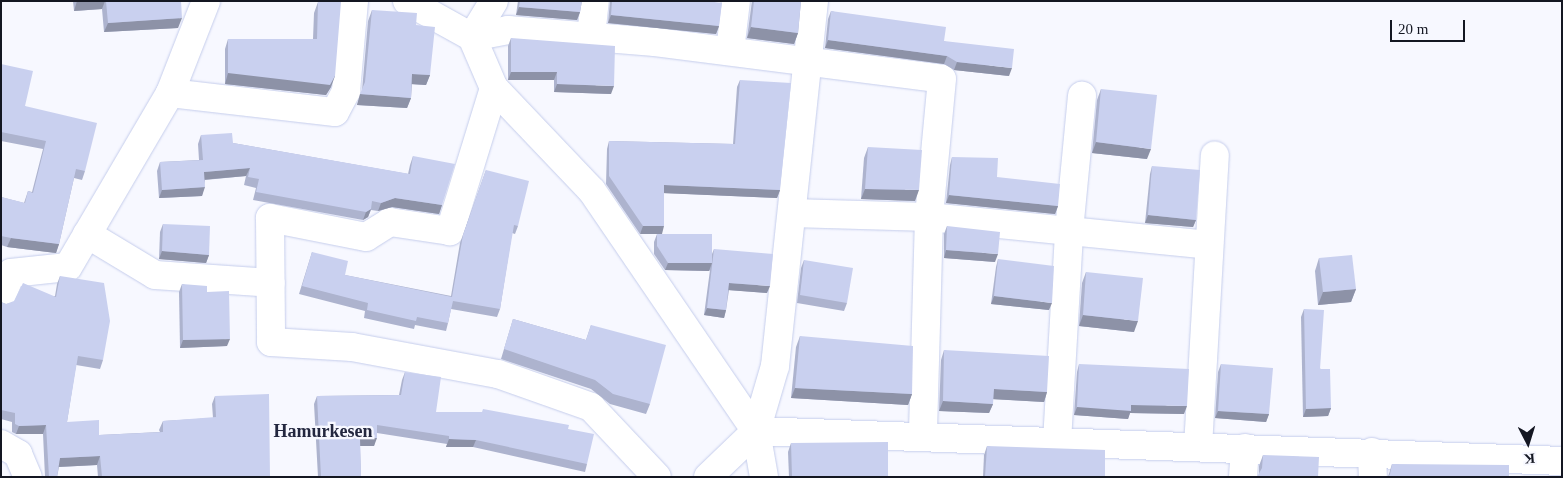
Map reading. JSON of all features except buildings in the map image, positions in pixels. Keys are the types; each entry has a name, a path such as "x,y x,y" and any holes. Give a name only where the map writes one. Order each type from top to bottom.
{"street":[{"path":"1,297 11,272 68,267 170,93 206,1"},
{"path":"170,93 335,112 346,91 354,1"},
{"path":"407,1 472,37 494,88 592,191 756,432 764,477"},
{"path":"472,37 494,1"},
{"path":"592,37 595,1"},
{"path":"730,51 736,1"},
{"path":"708,477 756,432 775,366 814,1"},
{"path":"472,37 508,30 592,37 730,51 942,79 929,217 923,437"},
{"path":"494,88 450,231 390,222 366,237 270,218 271,342 352,347 498,374 591,407 657,477"},
{"path":"1057,442 1069,231 1082,96"},
{"path":"1198,446 1215,155"},
{"path":"792,213 929,217 1209,245"},
{"path":"87,234 155,274 270,283"},
{"path":"756,432 1245,448 1373,465 1513,468 1562,461"},
{"path":"1,444 18,454 28,477"},
{"path":"1243,477 1245,448"}],"district":[{"name":"Hamurkesen","path":"323,431"}]}
